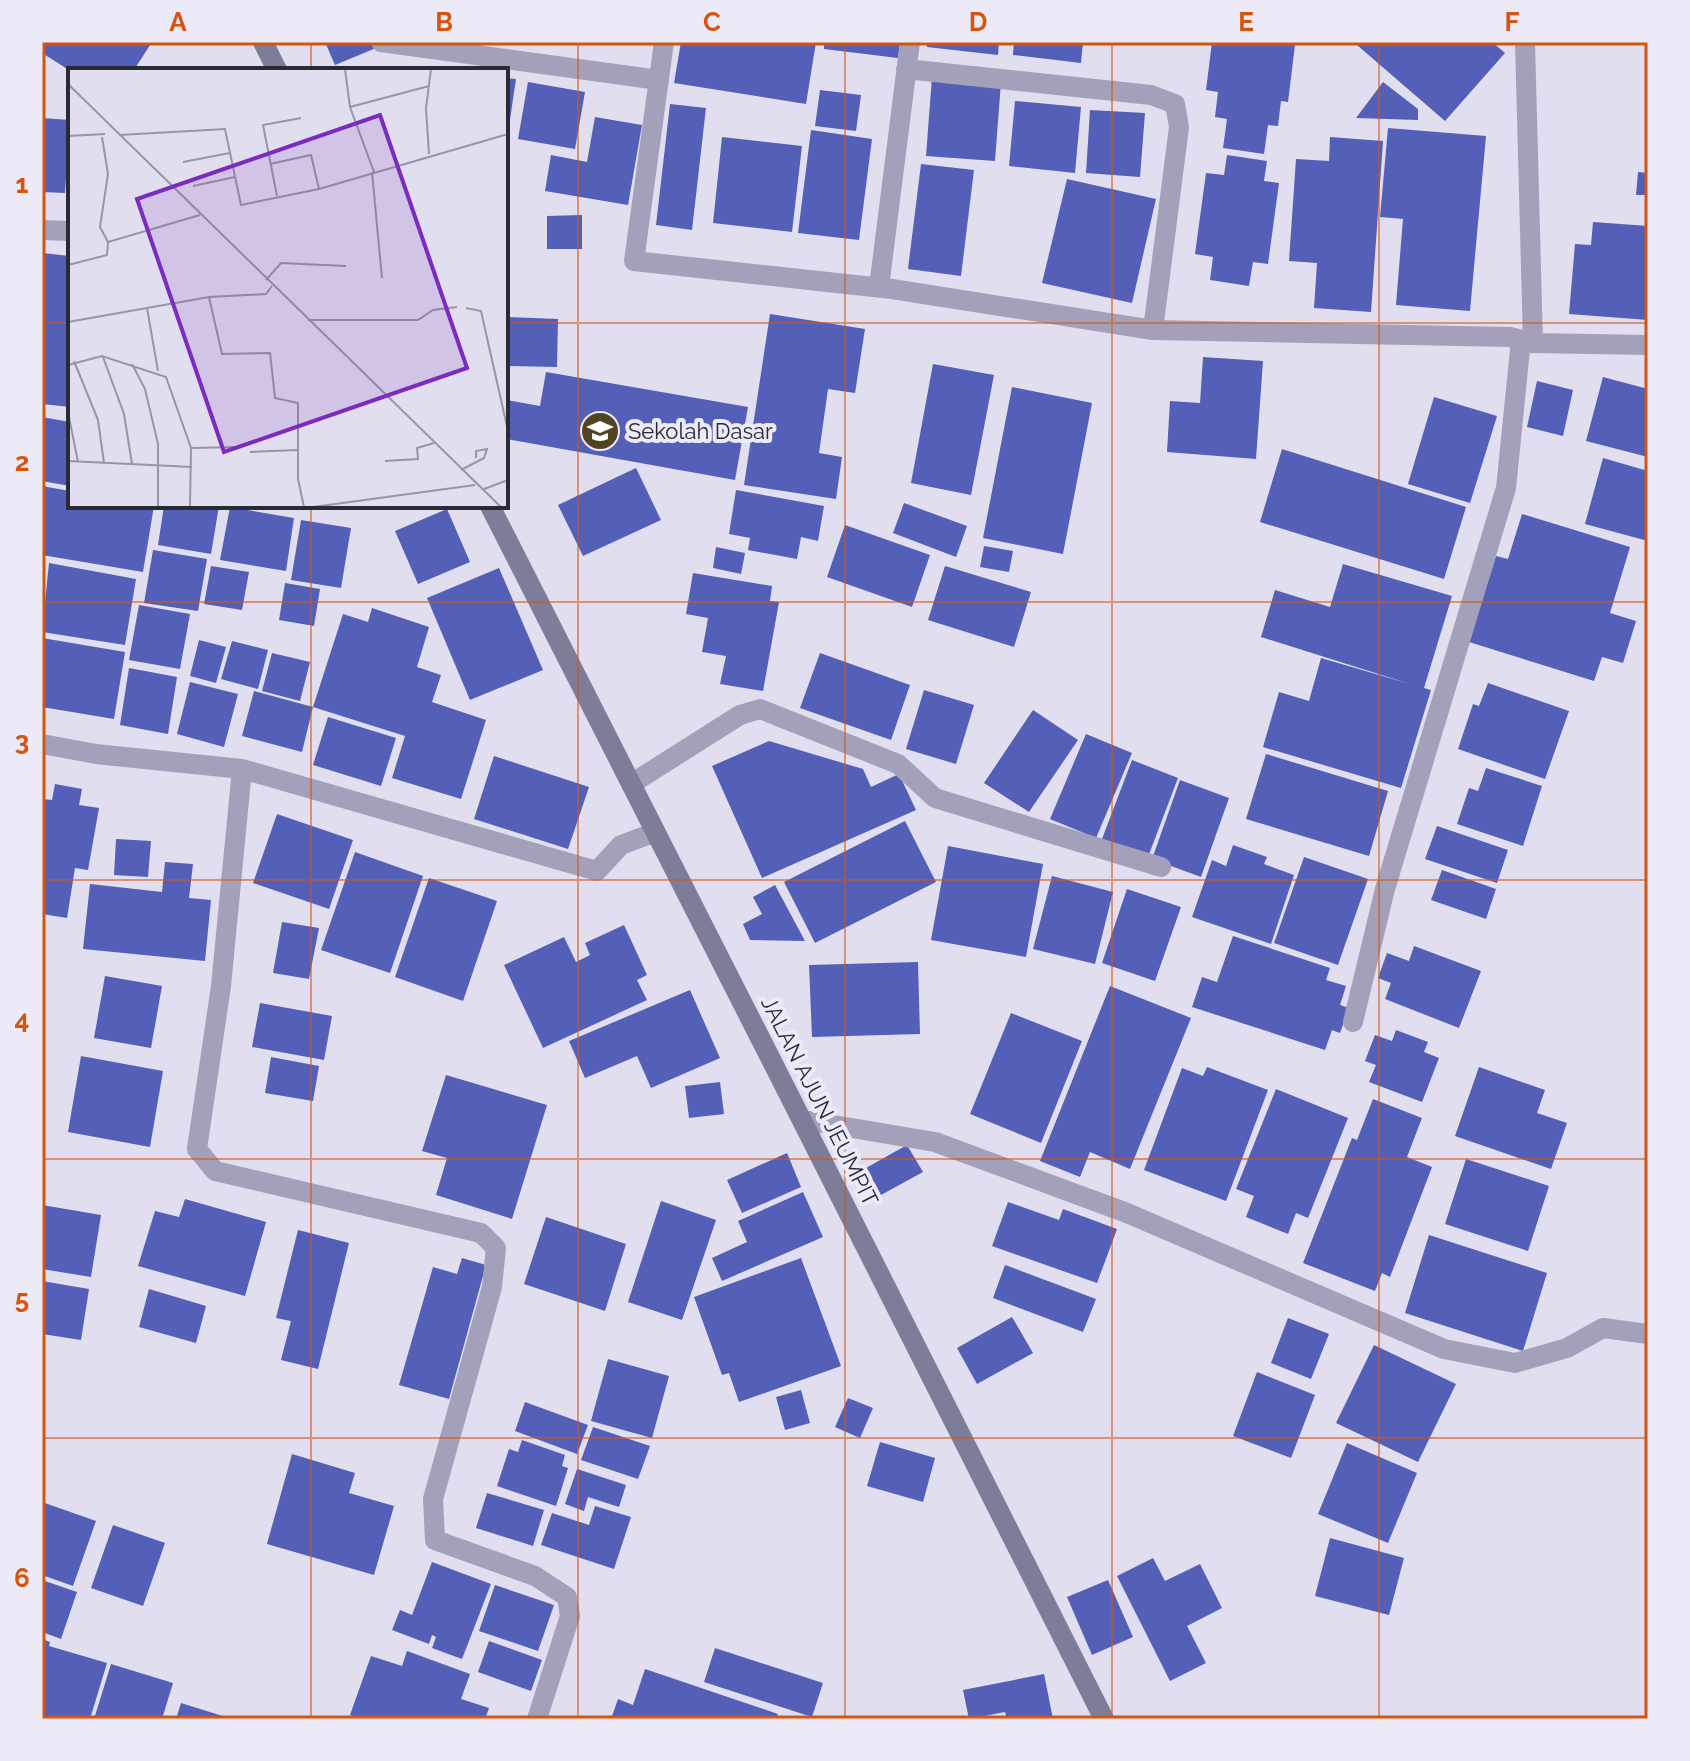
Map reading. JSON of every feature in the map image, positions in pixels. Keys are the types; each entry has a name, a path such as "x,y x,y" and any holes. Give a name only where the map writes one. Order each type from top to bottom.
{"street":[{"path":"263,42 276,68"},
{"path":"381,42 659,80"},
{"path":"664,42 634,261 879,287 1153,330 1648,345"},
{"path":"879,287 910,42"},
{"path":"1353,1022 1385,889 1506,488 1527,341 1525,42"},
{"path":"906,69 1151,95 1175,104 1179,127 1153,330"},
{"path":"42,230 68,231"},
{"name":"JALAN AJUN JEUMPIT","path":"491,508 653,833 804,1120 1104,1719"},
{"path":"631,784 740,715 760,709 898,764 935,798 1161,867"},
{"path":"42,744 96,754 242,769 597,871 621,845 653,833"},
{"path":"242,769 221,986 197,1149 215,1171 481,1233 496,1248 492,1287 433,1499 435,1540 535,1576 567,1597 570,1616 537,1719"},
{"path":"804,1120 935,1142 1127,1213 1444,1349 1515,1363 1567,1348 1603,1328 1648,1334"}],"building":[{"path":"42,42 152,42 135,68 68,69 42,53"},
{"path":"325,42 380,42 381,46 335,65"},
{"path":"681,42 816,42 806,104 674,83"},
{"path":"824,42 900,42 898,58 824,49"},
{"path":"927,42 999,42 998,55 927,47"},
{"path":"1014,42 1083,42 1081,63 1013,55"},
{"path":"1212,42 1295,45 1288,102 1281,101 1278,126 1268,125 1264,154 1223,148 1227,119 1215,117 1218,92 1206,90"},
{"path":"1359,42 1492,42 1505,53 1445,121 1357,45"},
{"path":"932,77 1001,82 995,161 926,156"},
{"path":"508,78 516,79 508,133"},
{"path":"528,82 585,92 575,149 518,139"},
{"path":"1383,82 1418,109 1418,120 1356,118"},
{"path":"820,90 861,95 856,131 815,126"},
{"path":"1015,101 1081,107 1075,173 1009,166"},
{"path":"670,104 706,108 692,230 656,225"},
{"path":"1090,110 1145,113 1140,177 1086,173"},
{"path":"595,117 642,125 628,205 545,191 551,155 587,162"},
{"path":"42,118 68,120 65,193 42,192"},
{"path":"1388,128 1486,136 1470,311 1396,305 1403,219 1380,217"},
{"path":"811,130 872,139 859,240 798,233"},
{"path":"722,137 802,146 792,232 713,223"},
{"path":"1330,137 1383,141 1371,312 1314,308 1317,263 1289,261 1296,159 1329,161"},
{"path":"1227,155 1267,161 1264,181 1279,183 1268,264 1253,262 1249,286 1210,280 1213,257 1195,254 1206,173 1224,175"},
{"path":"921,164 974,170 961,276 908,269"},
{"path":"1638,172 1648,173 1648,195 1636,195"},
{"path":"1067,179 1156,199 1132,303 1042,283"},
{"path":"582,215 582,249 547,249 547,216"},
{"path":"1593,222 1648,226 1648,320 1569,314 1575,244 1591,245"},
{"path":"42,253 68,256 68,407 42,404"},
{"path":"770,314 865,329 855,393 828,389 819,453 842,457 836,499 744,485"},
{"path":"508,317 558,319 557,367 508,366"},
{"path":"1203,357 1263,361 1256,459 1167,452 1170,401 1200,403"},
{"path":"933,364 994,375 971,495 911,483"},
{"path":"546,372 748,407 735,480 508,439 508,400 540,406"},
{"path":"1603,377 1648,389 1648,457 1586,441"},
{"path":"1537,381 1573,390 1563,436 1527,427"},
{"path":"1012,387 1092,403 1063,554 983,538"},
{"path":"1434,397 1497,416 1470,503 1408,484"},
{"path":"42,417 68,422 68,486 42,481"},
{"path":"1282,449 1466,507 1444,579 1260,522"},
{"path":"1603,458 1648,471 1648,541 1585,524"},
{"path":"636,468 661,520 583,556 558,505"},
{"path":"42,486 68,491 68,508 154,508 143,572 42,555"},
{"path":"736,490 824,506 818,541 801,537 797,559 748,550 750,538 729,534"},
{"path":"904,503 967,526 956,557 893,533"},
{"path":"164,508 219,508 211,554 158,545"},
{"path":"230,508 294,518 286,571 220,560"},
{"path":"447,509 470,562 418,584 395,531"},
{"path":"1522,514 1630,547 1610,613 1636,621 1623,663 1602,657 1594,681 1469,642 1496,556 1508,559"},
{"path":"301,520 351,528 341,588 291,580"},
{"path":"845,525 930,555 912,607 827,577"},
{"path":"984,546 1013,551 1009,572 980,567"},
{"path":"716,547 745,553 741,574 713,568"},
{"path":"153,550 207,559 198,611 144,603"},
{"path":"49,563 136,579 125,645 42,632"},
{"path":"1343,564 1452,596 1424,688 1431,690 1401,788 1263,747 1279,692 1309,701 1321,658 1410,684 1261,637 1275,590 1330,607"},
{"path":"211,566 249,572 242,610 204,604"},
{"path":"945,566 1031,592 1014,647 928,620"},
{"path":"499,568 543,670 470,700 427,598"},
{"path":"693,573 772,586 770,601 779,602 763,691 720,684 726,656 702,652 708,618 686,614"},
{"path":"285,583 320,589 314,626 279,620"},
{"path":"139,605 190,614 180,669 129,660"},
{"path":"372,608 429,627 417,667 441,675 432,702 486,720 461,799 392,778 405,736 313,707 343,614 368,622"},
{"path":"42,638 125,652 114,719 42,707"},
{"path":"199,640 226,647 216,683 190,676"},
{"path":"232,641 268,650 258,689 221,679"},
{"path":"272,653 310,662 300,701 262,691"},
{"path":"820,653 910,685 891,740 800,708"},
{"path":"129,668 177,677 168,734 120,725"},
{"path":"190,682 238,694 224,747 177,734"},
{"path":"1488,683 1569,711 1545,779 1458,749 1473,704 1479,706"},
{"path":"924,690 974,705 956,764 906,749"},
{"path":"254,691 313,707 302,752 242,736"},
{"path":"1033,710 1078,740 1029,812 984,783"},
{"path":"328,717 396,738 381,786 313,765"},
{"path":"1086,734 1132,753 1096,838 1050,819"},
{"path":"769,741 863,769 871,787 899,774 916,810 762,878 712,766"},
{"path":"1266,754 1388,791 1369,856 1246,819"},
{"path":"494,756 589,787 568,849 474,819"},
{"path":"1132,760 1178,778 1148,857 1102,839"},
{"path":"1486,768 1542,786 1523,846 1457,824 1469,788 1478,791"},
{"path":"1180,780 1229,798 1201,877 1152,859"},
{"path":"55,784 82,789 79,805 99,808 88,870 75,868 67,918 42,914 42,799 52,800"},
{"path":"277,814 353,840 329,909 253,883"},
{"path":"905,821 936,882 815,943 784,882"},
{"path":"1437,826 1508,850 1497,883 1425,859"},
{"path":"116,839 151,841 148,877 114,875"},
{"path":"1233,845 1267,857 1264,864 1294,875 1271,944 1192,917 1212,860 1226,866"},
{"path":"948,846 1043,864 1026,957 931,940"},
{"path":"355,852 423,876 390,973 321,950"},
{"path":"1304,857 1368,879 1338,965 1274,943"},
{"path":"165,862 193,864 189,898 211,900 205,961 83,949 90,884 162,892"},
{"path":"1442,870 1496,889 1486,919 1431,900"},
{"path":"1052,876 1113,892 1095,964 1033,949"},
{"path":"429,878 497,901 463,1001 395,977"},
{"path":"775,885 805,941 750,940 743,924 762,914 753,897"},
{"path":"1127,889 1181,907 1155,981 1102,963"},
{"path":"282,922 319,928 309,979 273,973"},
{"path":"624,925 647,975 637,980 647,1000 543,1048 504,965 564,937 576,962 590,955 585,943"},
{"path":"1233,936 1330,968 1326,980 1346,986 1340,1005 1349,1008 1340,1033 1332,1030 1325,1050 1192,1007 1202,977 1217,982"},
{"path":"1414,946 1481,971 1459,1028 1385,999 1391,983 1378,978 1387,953 1409,961"},
{"path":"918,962 920,1034 812,1037 809,965"},
{"path":"105,976 162,986 151,1048 94,1038"},
{"path":"1110,986 1191,1018 1130,1169 1090,1152 1080,1177 1040,1161"},
{"path":"690,990 720,1058 651,1088 637,1056 585,1078 569,1041"},
{"path":"260,1003 332,1016 324,1060 252,1047"},
{"path":"1011,1013 1082,1041 1041,1143 970,1114"},
{"path":"1396,1030 1428,1042 1424,1052 1439,1058 1422,1102 1369,1082 1376,1065 1365,1061 1375,1035 1392,1041"},
{"path":"81,1056 163,1071 150,1147 68,1132"},
{"path":"271,1057 319,1066 313,1101 265,1093"},
{"path":"1207,1067 1268,1090 1226,1201 1144,1170 1182,1068 1203,1076"},
{"path":"1479,1067 1545,1090 1537,1113 1567,1123 1551,1169 1455,1136"},
{"path":"446,1075 547,1105 512,1219 436,1195 447,1158 422,1151"},
{"path":"720,1082 724,1114 689,1118 685,1086"},
{"path":"1276,1089 1348,1118 1308,1218 1296,1213 1288,1234 1246,1217 1254,1196 1236,1189"},
{"path":"1373,1099 1422,1118 1407,1157 1432,1167 1390,1277 1382,1273 1375,1291 1303,1263 1352,1138 1357,1140"},
{"path":"907,1145 923,1172 881,1195 866,1168"},
{"path":"787,1153 801,1187 742,1213 727,1180"},
{"path":"1466,1159 1549,1186 1528,1251 1445,1224"},
{"path":"803,1192 823,1237 722,1281 712,1258 747,1242 738,1221"},
{"path":"185,1199 266,1222 245,1296 138,1266 155,1211 179,1217"},
{"path":"661,1201 716,1220 682,1320 628,1302"},
{"path":"1008,1202 1059,1220 1063,1209 1117,1229 1097,1283 992,1246"},
{"path":"42,1205 101,1215 91,1277 42,1269"},
{"path":"546,1217 626,1244 605,1311 524,1284"},
{"path":"298,1230 349,1243 318,1369 281,1360 291,1321 276,1318"},
{"path":"1429,1235 1547,1273 1523,1351 1405,1313"},
{"path":"462,1258 486,1265 449,1399 399,1385 433,1267 457,1274"},
{"path":"801,1258 841,1366 739,1402 729,1373 722,1375 694,1297"},
{"path":"1005,1265 1096,1299 1083,1332 993,1298"},
{"path":"42,1281 89,1289 81,1340 42,1334"},
{"path":"149,1289 206,1306 196,1343 139,1327"},
{"path":"1012,1317 1033,1353 977,1384 957,1348"},
{"path":"1288,1318 1329,1334 1311,1379 1271,1363"},
{"path":"1374,1345 1456,1384 1418,1462 1336,1423"},
{"path":"608,1359 669,1376 652,1438 591,1421"},
{"path":"1257,1372 1315,1395 1291,1458 1233,1436"},
{"path":"801,1390 810,1423 785,1430 776,1397"},
{"path":"848,1398 873,1408 860,1438 835,1427"},
{"path":"525,1402 588,1425 577,1454 515,1431"},
{"path":"593,1427 650,1446 638,1479 581,1460"},
{"path":"522,1440 565,1455 562,1466 568,1468 556,1506 497,1486 509,1449 518,1452"},
{"path":"880,1442 935,1458 923,1502 867,1486"},
{"path":"1347,1443 1417,1473 1388,1543 1318,1514"},
{"path":"292,1454 355,1473 349,1493 394,1506 374,1575 267,1544"},
{"path":"577,1469 626,1485 619,1507 588,1497 584,1511 565,1504"},
{"path":"487,1493 544,1510 533,1546 476,1528"},
{"path":"42,1502 96,1521 73,1586 42,1575"},
{"path":"595,1506 631,1517 614,1569 541,1545 552,1513 589,1525"},
{"path":"113,1525 165,1543 143,1606 91,1588"},
{"path":"1330,1538 1404,1558 1389,1615 1315,1596"},
{"path":"1153,1558 1165,1581 1200,1564 1222,1608 1187,1626 1206,1663 1170,1681 1117,1576"},
{"path":"432,1562 491,1584 462,1659 432,1648 436,1637 432,1635 429,1644 392,1630 400,1610 412,1615"},
{"path":"42,1580 77,1592 61,1639 42,1632"},
{"path":"1108,1580 1133,1637 1092,1655 1067,1597"},
{"path":"495,1585 554,1605 538,1651 479,1631"},
{"path":"42,1639 50,1642 49,1646 107,1663 90,1719 42,1719"},
{"path":"489,1641 542,1660 531,1691 478,1672"},
{"path":"715,1648 823,1683 812,1717 704,1682"},
{"path":"407,1651 470,1674 461,1699 489,1708 485,1719 360,1719 350,1715 371,1656 402,1666"},
{"path":"111,1664 173,1683 162,1719 94,1719"},
{"path":"645,1669 778,1714 776,1719 611,1719 618,1699 633,1705"},
{"path":"1044,1674 1053,1719 1007,1719 1005,1712 969,1719 963,1690"},
{"path":"181,1703 229,1718 229,1719 176,1719"}],"place":[{"name":"Sekolah Dasar","path":"600,431"}]}
